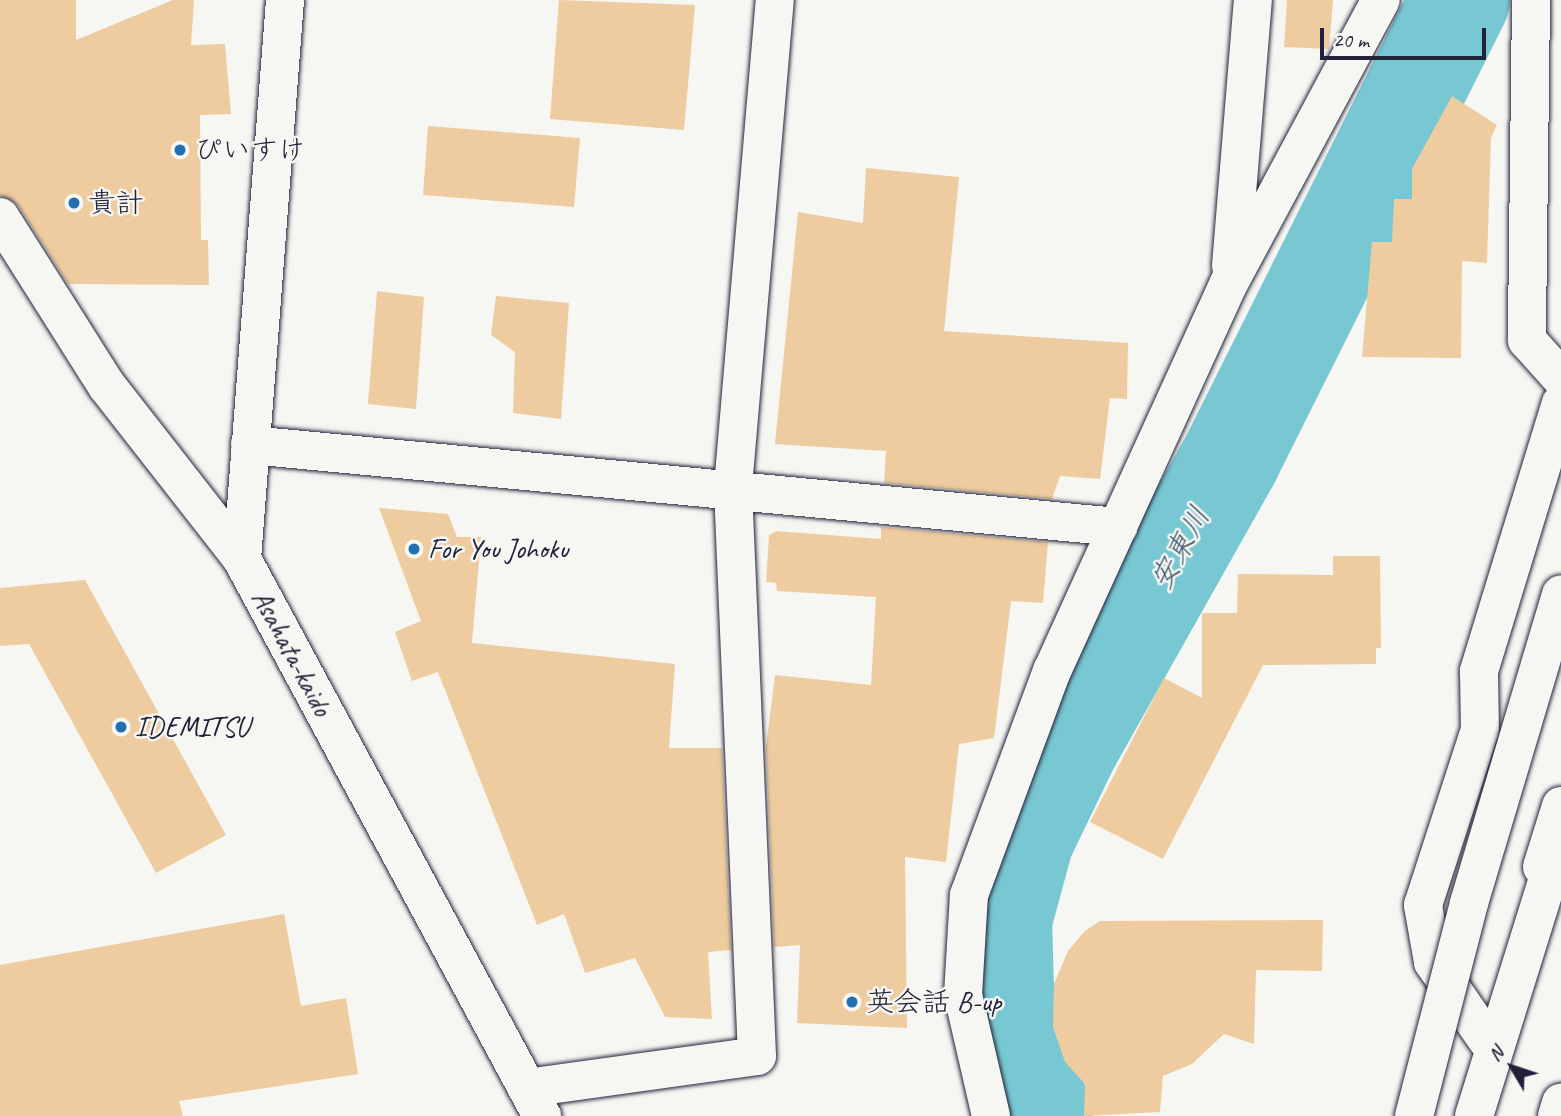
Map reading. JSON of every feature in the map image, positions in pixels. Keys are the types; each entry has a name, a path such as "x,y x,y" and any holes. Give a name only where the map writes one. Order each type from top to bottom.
{"main road":[{"path":"242,559 285,0"},
{"path":"534,1102 757,1056 733,487 775,0"},
{"path":"1229,283 1253,0"},
{"path":"991,1116 963,995 969,895 1052,671 1229,283 1381,0"},
{"path":"1531,0 1527,340 1561,378"},
{"name":"Asahata-kaido","path":"0,217 107,386 242,559 534,1102"},
{"path":"1488,1040 1433,962 1423,905 1480,730 1479,671 1561,403"},
{"path":"250,445 733,487 1118,527"},
{"path":"1414,1116 1469,903 1561,594"},
{"path":"1464,1116 1561,806"},
{"path":"1475,1116 1561,837"},
{"path":"1557,1116 1561,1103"}],"building":[{"path":"0,0 76,0 76,40 173,0 194,0 191,45 225,44 231,114 200,115 201,240 208,240 209,285 68,284 18,205 0,195"},
{"path":"559,0 695,5 684,130 550,119"},
{"path":"1287,0 1333,0 1329,49 1284,47"},
{"path":"1452,96 1497,125 1491,138 1487,263 1462,261 1461,358 1362,357 1372,242 1392,242 1394,199 1412,199 1412,169"},
{"path":"428,126 580,138 574,207 423,195"},
{"path":"866,168 959,177 944,331 1128,343 1127,399 1110,398 1100,479 1060,476 1052,499 884,483 886,451 775,444 798,212 863,223"},
{"path":"377,291 424,297 416,409 368,404"},
{"path":"496,296 569,303 561,419 513,413 515,352 491,335"},
{"path":"379,508 448,514 457,537 481,537 472,643 675,664 669,748 722,748 731,950 708,952 712,1019 665,1017 635,958 585,973 564,914 537,925 438,672 412,681 395,632 421,621"},
{"path":"881,527 1048,542 1043,603 1011,601 994,738 959,744 946,862 905,857 907,1028 797,1023 800,945 774,947 766,747 775,675 871,685 876,597 777,591 776,583 766,582 769,535 776,531 881,539"},
{"path":"1333,556 1380,556 1381,648 1376,648 1376,664 1263,665 1163,859 1090,822 1164,678 1202,698 1202,613 1237,613 1238,574 1333,575"},
{"path":"85,580 226,835 156,873 29,644 0,646 0,588"},
{"path":"284,914 301,1006 346,998 358,1074 179,1101 183,1116 0,1116 0,965"},
{"path":"1323,920 1322,971 1256,970 1254,1044 1224,1034 1192,1064 1163,1076 1160,1112 1084,1116 1085,1084 1065,1062 1053,1027 1054,984 1068,951 1085,931 1100,921"}],"waterway":[{"name":"安東川","path":"1042,1116 1004,990 1002,920 1024,839 1070,744 1230,460 1460,0"}],"place":[{"name":"ぴいすけ","path":"180,150"},
{"name":"貴計","path":"74,203"},
{"name":"For You Johoku","path":"414,549"},
{"name":"IDEMITSU","path":"121,727"},
{"name":"英会話 B-up","path":"852,1002"}]}
